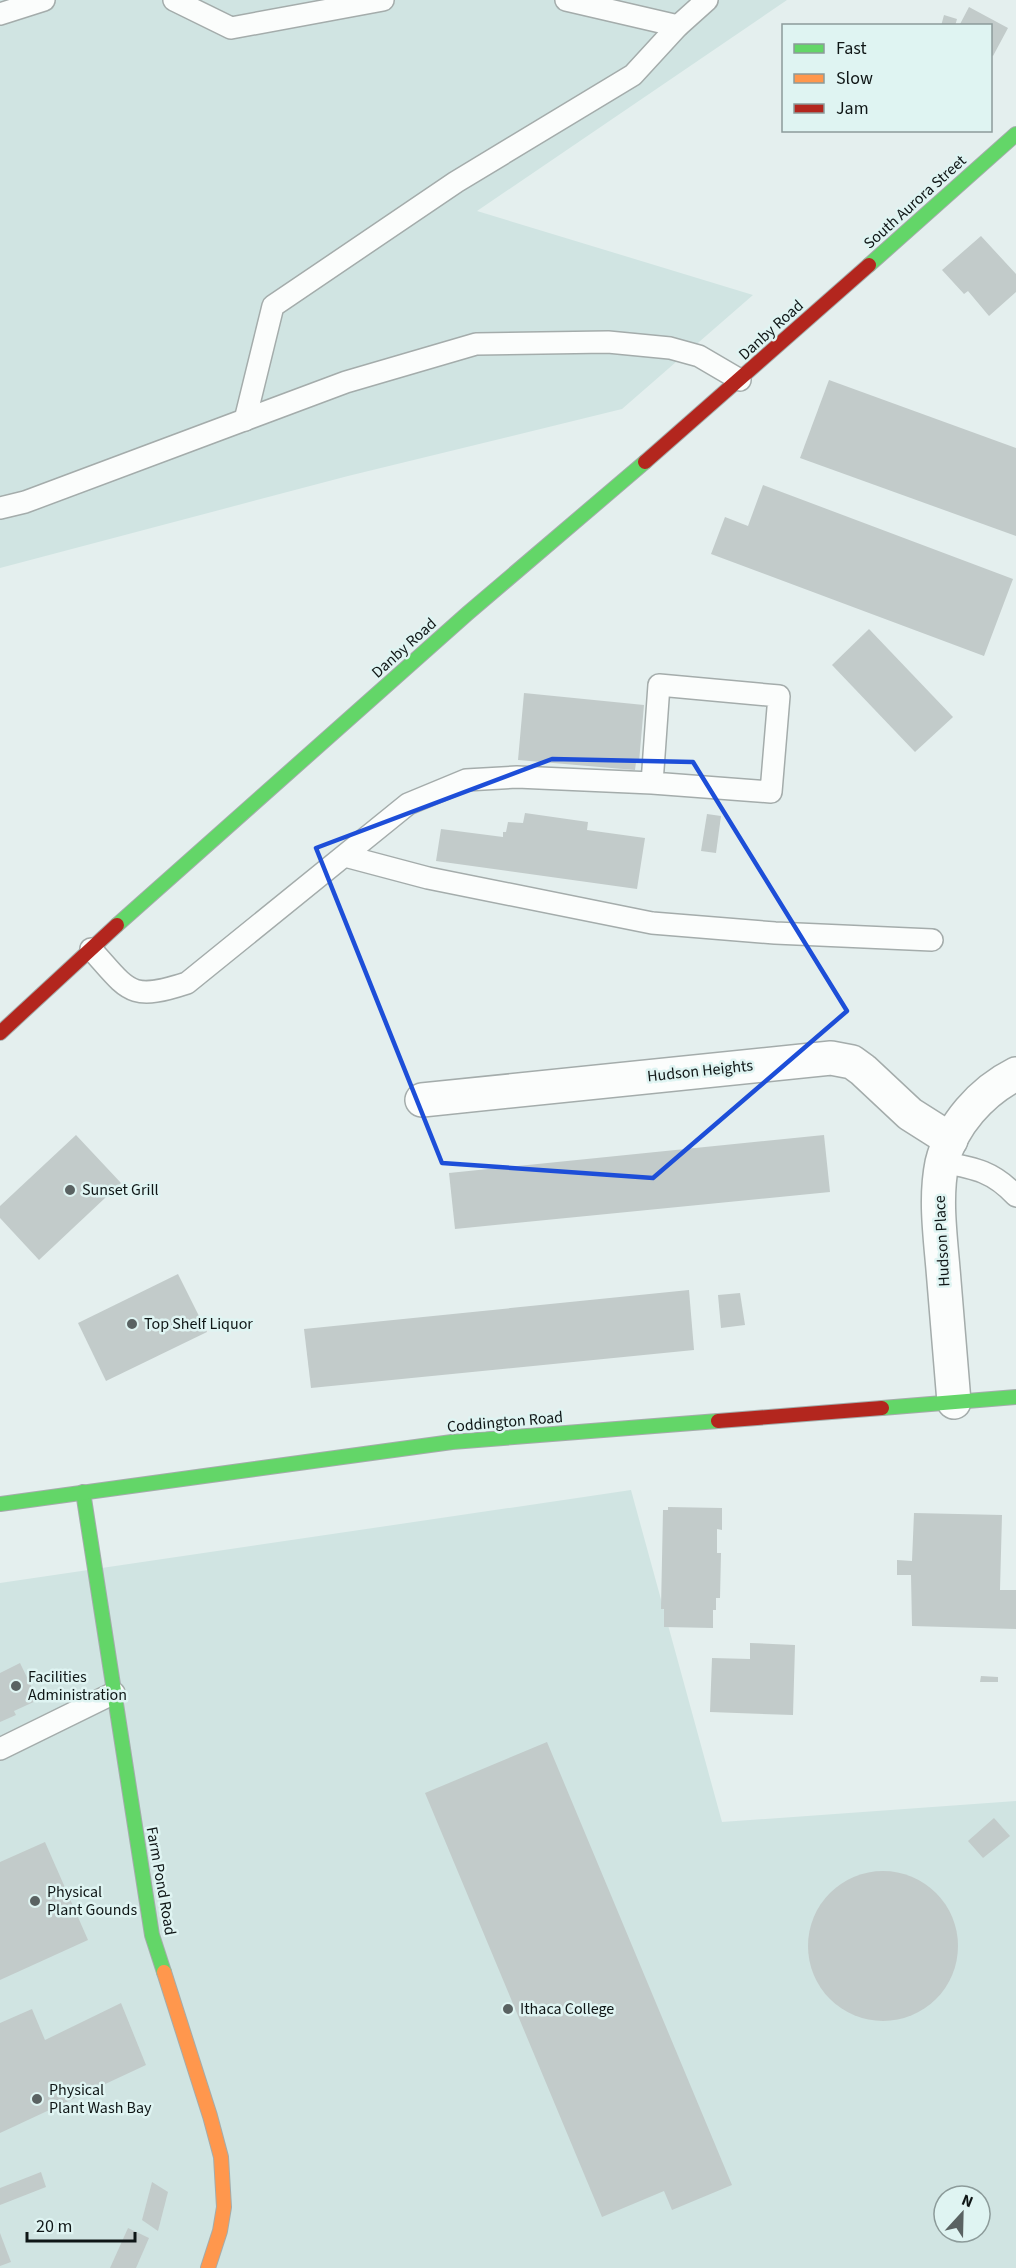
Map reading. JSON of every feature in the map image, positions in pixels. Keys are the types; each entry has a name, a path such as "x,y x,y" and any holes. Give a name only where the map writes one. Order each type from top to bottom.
{"street":[{"name":"South Aurora Street","path":"836,294 1016,134"},
{"name":"Danby Road","path":"0,1033 468,613 740,380 836,294"},
{"name":"Hudson Heights","path":"422,1100 831,1058 852,1062 858,1066 947,1151"},
{"name":"Hudson Place","path":"954,1402 938,1196 947,1151 980,1099 1000,1082 1016,1074"},
{"name":"Coddington Road","path":"0,1504 452,1442 1016,1397"},
{"name":"Farm Pond Road","path":"83,1492 152,1935 221,2157 224,2207 220,2232 208,2268"}],"lane":[{"path":"0,14 44,0"},
{"path":"174,0 231,28 383,0"},
{"path":"566,0 678,26"},
{"path":"245,420 273,306 456,182 633,75 678,26 707,0"},
{"path":"0,508 25,502 346,382 476,344 608,342 670,348 699,356 740,380"},
{"path":"91,949 124,985 138,992 158,992 187,983 408,804 466,780 517,777 652,783 771,792 779,696 659,685 652,783"},
{"path":"345,856 428,878 652,923 775,933 932,940"},
{"path":"947,1151 1010,1189 1016,1196"},
{"path":"0,1749 114,1693"}],"highlighted area":[{"path":"552,759 693,762 847,1011 653,1178 442,1163 316,848"}],"shaded area":[{"path":"0,0 787,0 477,211 753,295 622,409 348,476 0,568"},
{"name":"Ithaca College","path":"631,1490 722,1822 1016,1801 1016,2268 0,2268 0,1583"}],"building":[{"path":"969,7 1008,28 993,56 992,24 960,24"},
{"path":"944,15 957,19 956,24 942,24"},
{"path":"981,236 1016,274 1016,292 989,316 968,291 964,294 942,270"},
{"path":"829,380 1016,448 1016,536 800,458"},
{"path":"763,485 1013,579 984,656 711,554 725,517 748,526"},
{"path":"869,629 953,717 915,752 832,665"},
{"path":"524,693 644,705 639,762 636,762 635,770 518,760"},
{"path":"525,813 588,822 587,830 645,838 637,889 436,861 441,829 503,837 508,822 523,823"},
{"path":"707,814 721,816 716,853 701,851"},
{"path":"76,1135 121,1183 39,1260 0,1218 0,1206"},
{"path":"824,1135 830,1192 455,1229 449,1173"},
{"path":"178,1274 207,1332 106,1381 78,1323"},
{"path":"689,1290 694,1350 311,1388 304,1329"},
{"path":"740,1293 745,1325 721,1328 718,1295"},
{"path":"668,1507 722,1508 722,1530 717,1529 717,1553 721,1553 720,1598 716,1598 716,1610 713,1610 713,1628 664,1627 664,1609 661,1609 663,1510 668,1510"},
{"path":"914,1513 1002,1515 1000,1590 1016,1590 1016,1629 912,1626 911,1575 897,1575 897,1560 912,1561"},
{"path":"750,1643 795,1645 793,1715 710,1712 712,1658 750,1659"},
{"name":"Facilities Administration","path":"20,1663 38,1700 14,1711 16,1715 0,1722 0,1673"},
{"path":"981,1676 998,1677 998,1682 980,1682"},
{"path":"547,1742 732,2185 672,2210 664,2191 602,2217 425,1793"},
{"path":"994,1818 1010,1836 983,1858 968,1841"},
{"name":"Physical Plant Gounds","path":"45,1842 88,1940 0,1980 0,1862"},
{"path":"883,1871 912,1877 936,1893 952,1917 958,1946 952,1975 936,1999 912,2015 883,2021 854,2015 830,1999 814,1975 808,1946 814,1917 830,1893 854,1877"},
{"name":"Physical Plant Wash Bay","path":"121,2003 146,2065 0,2133 0,2023 32,2009 45,2040"},
{"path":"41,2172 46,2187 0,2205 0,2188"},
{"path":"152,2182 168,2192 158,2231 142,2220"},
{"path":"128,2228 149,2238 136,2268 110,2268"},
{"path":"0,2233 11,2262 0,2266"}],"traffic: fast":[{"path":"869,265 1016,134"},
{"path":"117,925 468,613 645,462"},
{"path":"882,1408 1016,1397"},
{"path":"0,1504 452,1442 718,1421"},
{"path":"83,1492 152,1935 164,1972"}],"traffic: slow":[{"path":"164,1972 221,2157 224,2207 220,2231 208,2268"}],"traffic: jam":[{"path":"645,462 869,265"},
{"path":"0,1033 117,925"},
{"path":"718,1421 882,1408"}],"place":[{"name":"Sunset Grill","path":"70,1190"},
{"name":"Top Shelf Liquor","path":"132,1324"},
{"name":"Facilities Administration","path":"16,1686"},
{"name":"Physical Plant Gounds","path":"35,1901"},
{"name":"Ithaca College","path":"508,2009"},
{"name":"Physical Plant Wash Bay","path":"37,2099"}]}
